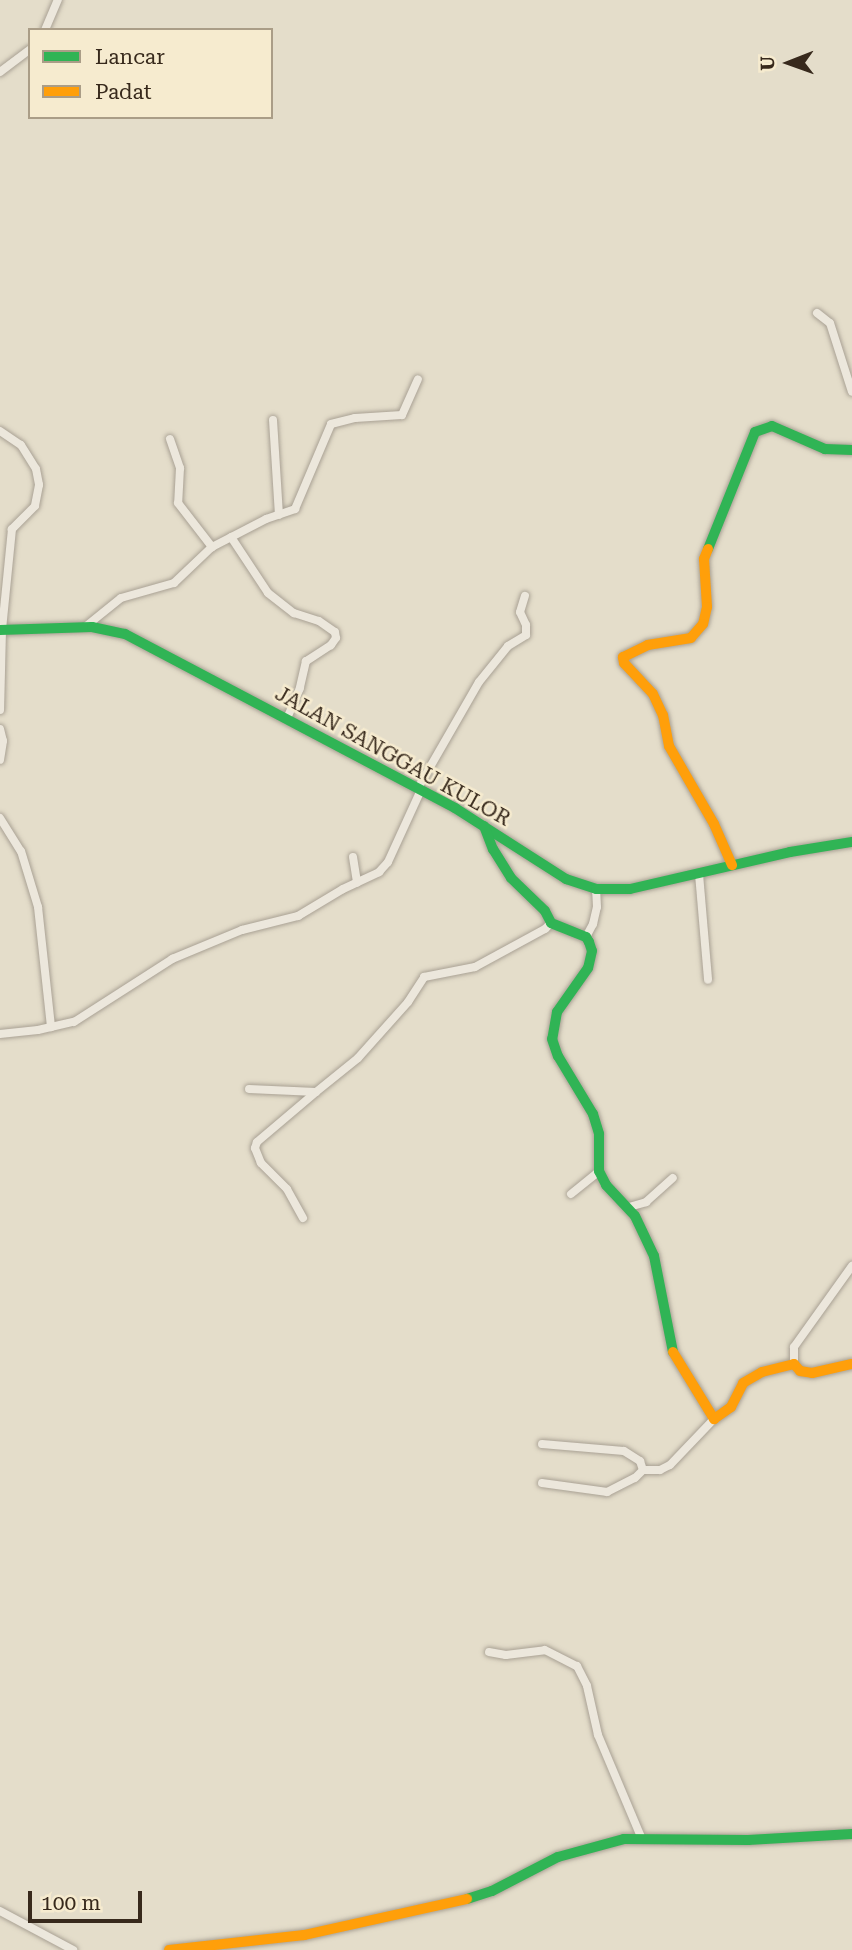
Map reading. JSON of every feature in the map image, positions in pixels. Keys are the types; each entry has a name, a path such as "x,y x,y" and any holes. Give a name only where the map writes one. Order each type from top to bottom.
{"street":[{"path":"46,28 58,0"},
{"path":"0,72 28,51"},
{"path":"817,313 830,323 852,392"},
{"path":"85,627 121,598 174,583 212,547 295,509 301,502 313,461 331,424 341,419 402,415 418,379"},
{"path":"273,421 279,515"},
{"path":"733,865 714,824 669,746 663,715 653,694 624,663 623,657 648,645 691,638 703,624 707,607 704,558 755,432 772,426 825,449 852,450"},
{"path":"0,431 21,445 36,469 38,485 35,506 12,528 1,630 0,710"},
{"path":"170,439 180,468 178,503 212,547"},
{"path":"231,537 268,593 294,613 319,621 335,632 336,638 331,645 306,661 300,688 287,719"},
{"path":"0,1034 51,1027 86,1016 172,959 242,930 298,916 384,867 419,789 479,682 508,646 526,635 526,625 520,612 525,596"},
{"name":"JALAN SANGGAU KULOR","path":"1,630 85,627 106,628 125,634 419,789 484,826 566,879 596,889 629,889 852,842"},
{"path":"0,729 3,741 0,760"},
{"path":"0,818 21,851 38,906 51,1027"},
{"path":"484,826 493,849 511,878 545,911 551,923 586,937"},
{"path":"353,857 357,883"},
{"path":"699,874 708,980"},
{"path":"596,889 597,908 586,937 591,960 557,1012 552,1039 558,1056 593,1114 599,1134 599,1171 606,1185 629,1207 654,1256 674,1356 714,1419"},
{"path":"303,1218 287,1189 261,1163 255,1148 257,1142 365,1050 408,1002 424,977 475,967 545,929 551,923"},
{"path":"249,1089 316,1092"},
{"path":"570,1194 599,1171"},
{"path":"629,1207 646,1202 673,1178"},
{"path":"852,1266 794,1347 794,1364 800,1371 812,1373 852,1364"},
{"path":"542,1483 607,1492 635,1478 643,1470 660,1470 670,1465 714,1419 731,1407 739,1388 749,1378 794,1364"},
{"path":"542,1444 624,1451 640,1461 643,1470"},
{"path":"489,1652 506,1655 545,1650 577,1666 584,1677 598,1735 641,1837"},
{"path":"169,1950 304,1935 465,1900 492,1891 536,1865 587,1846 641,1837 748,1840 852,1834"},
{"path":"0,1911 73,1950"}],"traffic: fast":[{"path":"708,549 755,432 772,426 825,449 852,450"},
{"path":"0,630 92,627 125,634 455,808 566,879 596,889 630,889 790,852 852,842"},
{"path":"484,826 493,849 511,878 545,911 551,923 586,937 589,942 592,951 588,968 557,1012 552,1039 558,1056 593,1114 599,1134 599,1171 606,1185 635,1216 654,1256 673,1352"},
{"path":"467,1899 492,1891 558,1857 624,1839 748,1840 852,1834"}],"traffic: slow":[{"path":"708,549 704,559 707,607 703,624 691,638 648,645 623,657 624,663 653,694 663,715 669,746 714,824 732,865"},
{"path":"673,1352 714,1419 731,1407 743,1383 762,1372 794,1364 800,1371 812,1373 852,1364"},
{"path":"169,1950 304,1935 467,1899"}]}
